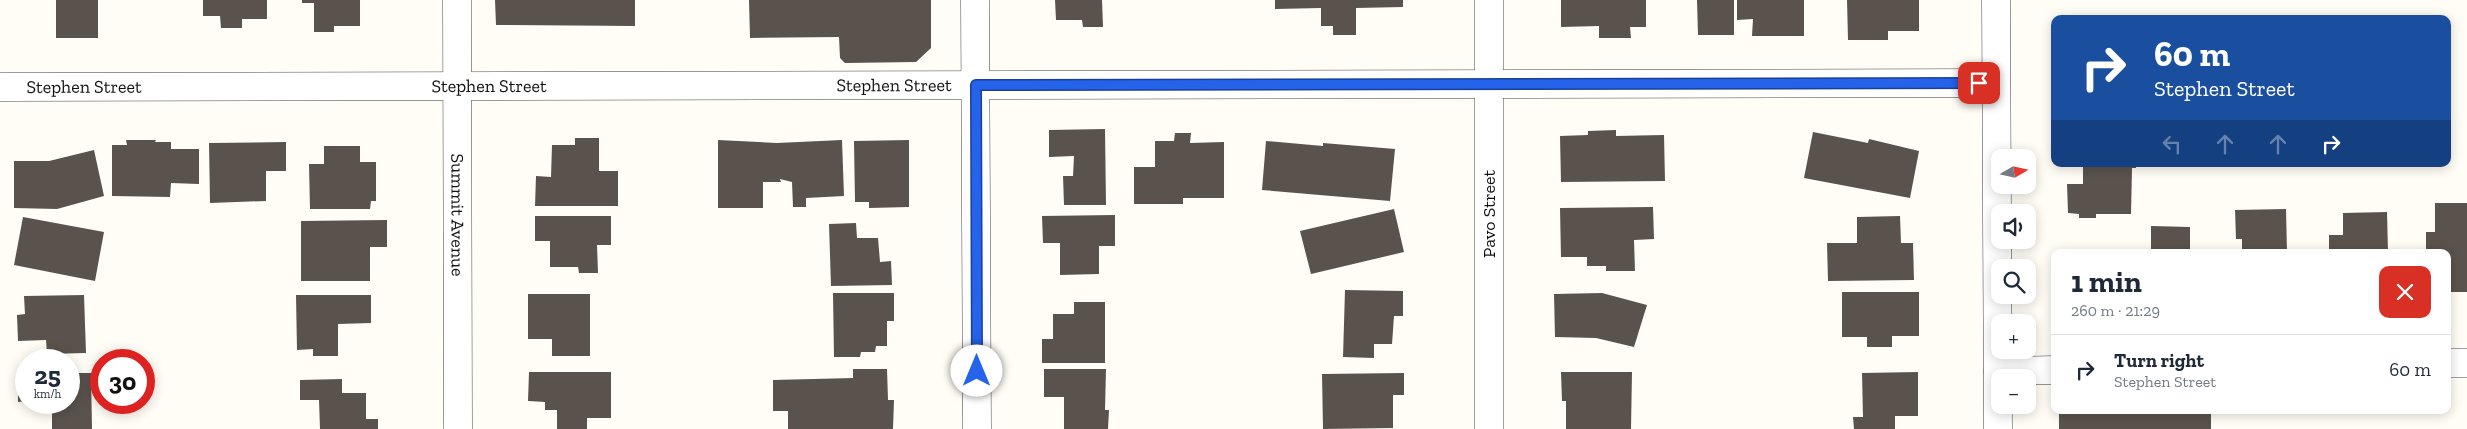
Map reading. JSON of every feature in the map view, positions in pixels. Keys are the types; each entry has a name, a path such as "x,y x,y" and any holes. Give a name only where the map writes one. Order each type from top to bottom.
{"street":[{"name":"Summit Avenue","path":"457,0 458,429"},
{"path":"976,0 977,429"},
{"name":"Pavo Street","path":"1489,0 1489,429"},
{"path":"1996,0 1998,369"},
{"name":"Stephen Street","path":"0,88 1996,83"},
{"path":"2451,363 2467,363"},
{"path":"2036,370 2051,370"},
{"path":"1998,414 1998,429"}],"building":[{"path":"56,0 98,0 98,38 56,38"},
{"path":"203,0 267,0 267,19 242,19 242,28 221,28 220,16 203,16"},
{"path":"302,0 360,0 360,26 334,26 334,32 314,32 314,3 302,3"},
{"path":"495,0 635,0 635,26 496,25"},
{"path":"749,0 931,0 931,48 916,62 845,63 840,58 839,37 750,38"},
{"path":"1055,0 1102,0 1103,27 1083,27 1082,20 1056,20"},
{"path":"1275,0 1403,0 1403,7 1356,8 1356,35 1333,35 1333,26 1321,26 1321,8 1275,9"},
{"path":"1561,0 1646,0 1646,27 1630,27 1631,38 1599,38 1599,26 1561,27"},
{"path":"1697,0 1734,0 1734,35 1698,35"},
{"path":"1737,0 1804,0 1804,36 1752,36 1753,19 1737,20"},
{"path":"1847,0 1919,0 1919,31 1888,31 1888,40 1848,40"},
{"path":"1105,129 1106,205 1064,205 1063,176 1073,176 1074,156 1049,157 1049,130"},
{"path":"1616,130 1616,136 1664,135 1665,181 1561,182 1560,136 1588,135 1588,131"},
{"path":"1813,132 1868,143 1869,139 1919,151 1910,198 1804,178"},
{"path":"1175,133 1191,133 1190,143 1224,142 1224,198 1183,198 1183,204 1134,204 1134,167 1155,167 1155,141 1174,141"},
{"path":"575,138 599,138 599,171 618,171 618,206 535,206 536,176 551,177 552,145 575,145"},
{"path":"126,140 156,140 155,142 171,142 171,149 199,149 199,184 171,183 170,197 112,196 112,145 127,145"},
{"path":"718,140 777,143 842,140 844,196 806,198 806,207 793,207 792,182 780,179 781,182 763,182 763,208 718,208"},
{"path":"909,140 909,207 869,208 869,202 855,202 854,141"},
{"path":"1266,141 1323,146 1323,143 1395,149 1390,201 1262,190"},
{"path":"286,142 286,171 266,171 266,201 210,203 209,143"},
{"path":"324,146 360,146 360,162 376,162 376,201 371,201 370,209 310,209 309,164 324,164"},
{"path":"94,150 104,196 57,209 14,208 14,161 49,161"},
{"path":"2083,167 2136,167 2132,168 2131,214 2096,214 2096,218 2079,218 2079,214 2068,213 2067,184 2083,184"},
{"path":"2435,203 2467,203 2467,292 2451,292 2451,249 2426,249 2426,232 2435,232"},
{"path":"1653,207 1654,239 1634,240 1635,271 1606,271 1606,266 1587,266 1587,257 1561,257 1560,208"},
{"path":"1394,209 1404,252 1311,274 1300,231"},
{"path":"2286,209 2287,249 2242,249 2242,239 2236,239 2235,210"},
{"path":"2387,212 2388,249 2329,249 2329,235 2343,235 2343,213"},
{"path":"1115,215 1115,246 1099,246 1099,274 1060,275 1060,243 1043,243 1042,216"},
{"path":"535,216 611,216 611,245 597,245 598,273 579,273 578,267 550,267 550,241 535,241"},
{"path":"1900,216 1901,243 1913,243 1914,280 1828,281 1827,243 1857,243 1857,217"},
{"path":"23,217 104,232 95,281 14,265"},
{"path":"387,220 387,247 370,247 370,281 301,281 301,221"},
{"path":"856,223 857,238 878,238 880,262 891,261 892,285 831,286 829,224"},
{"path":"2151,226 2190,227 2190,249 2151,249"},
{"path":"1345,290 1403,291 1403,316 1394,316 1392,344 1374,344 1374,358 1343,357"},
{"path":"1842,292 1919,292 1919,336 1892,336 1892,347 1867,347 1867,337 1842,337"},
{"path":"833,293 894,293 894,321 887,321 887,346 876,346 875,352 861,352 860,357 834,357"},
{"path":"1602,293 1647,305 1634,347 1596,338 1555,337 1554,294"},
{"path":"528,294 590,294 590,356 552,356 552,339 528,339"},
{"path":"84,295 86,353 80,353 80,349 47,349 46,340 18,341 17,315 25,314 24,296"},
{"path":"296,295 371,295 371,323 338,324 338,356 313,356 313,349 297,350"},
{"path":"1074,302 1105,302 1105,363 1042,363 1042,339 1053,339 1053,314 1074,314"},
{"path":"853,369 887,369 888,400 894,400 893,429 788,429 788,411 773,411 773,380 853,378"},
{"path":"1044,369 1106,369 1105,410 1109,410 1108,429 1064,429 1064,397 1044,397"},
{"path":"529,372 611,372 611,418 587,418 587,429 557,429 557,410 545,410 545,402 528,401"},
{"path":"1561,372 1632,372 1631,429 1566,429 1566,401 1562,401"},
{"path":"1918,372 1918,416 1895,416 1895,429 1854,429 1853,417 1863,417 1862,373"},
{"path":"80,373 90,373 92,429 52,429 52,414 80,414"},
{"path":"1404,373 1404,395 1393,395 1393,428 1323,429 1322,374"},
{"path":"342,379 342,393 366,393 366,419 378,419 378,429 320,429 319,400 300,400 300,380"},
{"path":"2059,414 2211,414 2211,429 2059,429"}],"route":[{"path":"977,371 976,85 1979,83"}]}
